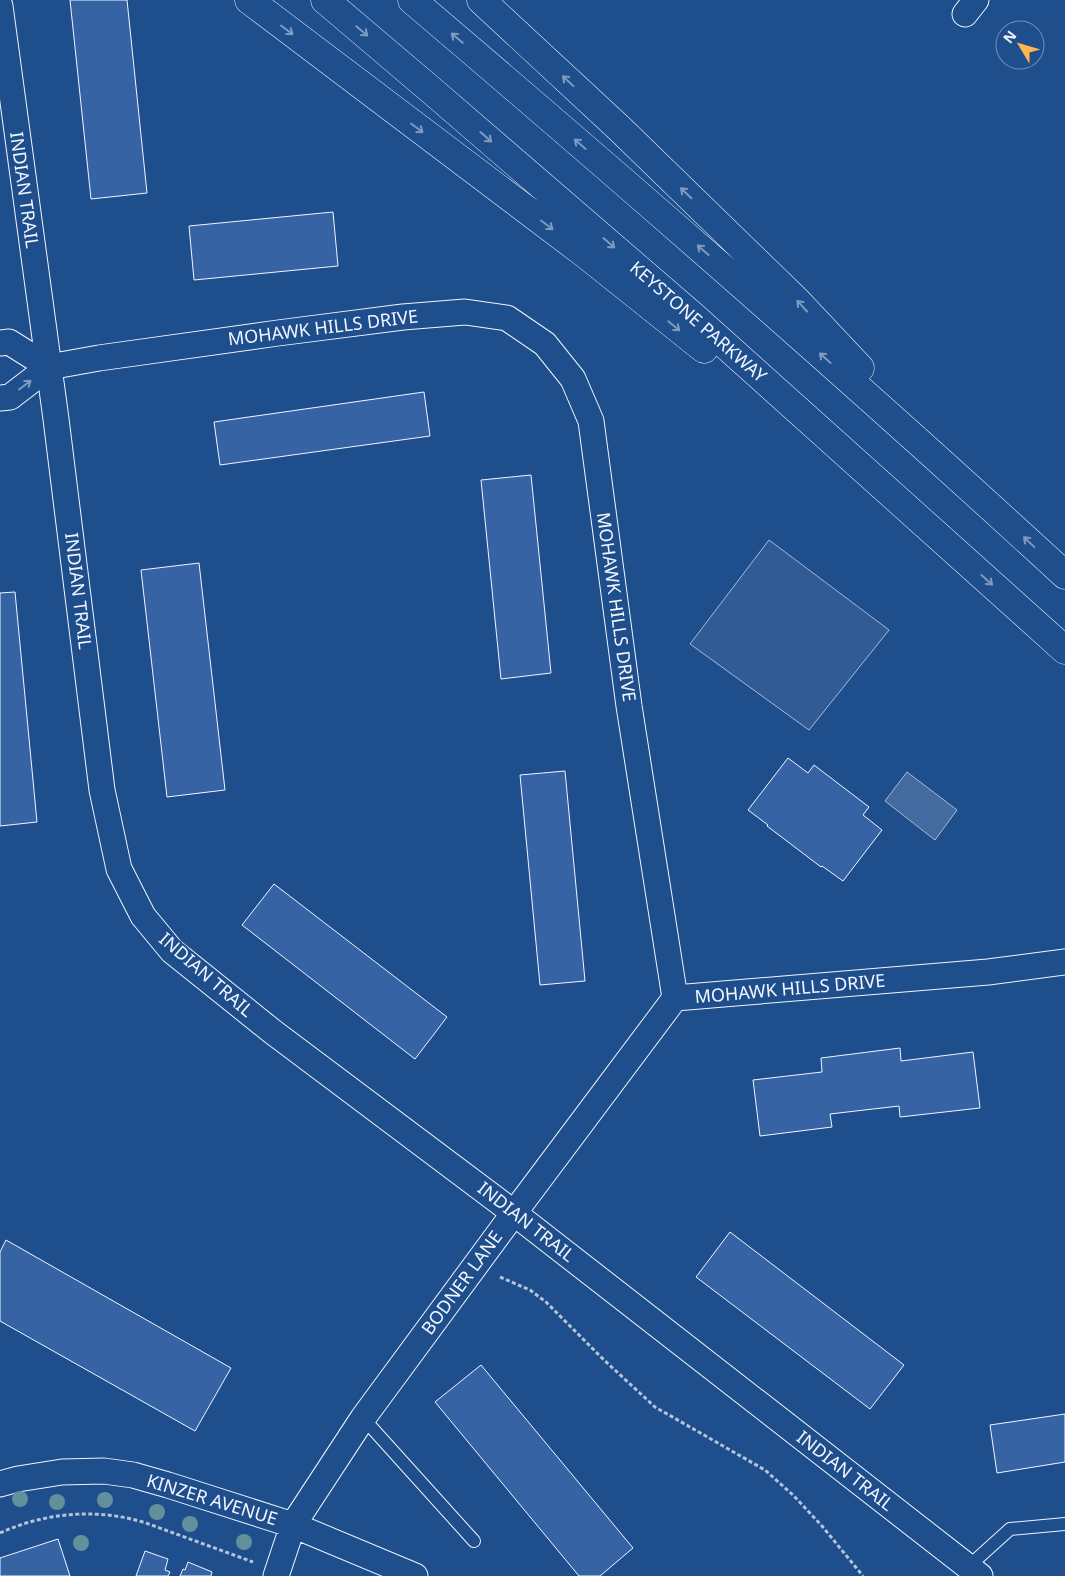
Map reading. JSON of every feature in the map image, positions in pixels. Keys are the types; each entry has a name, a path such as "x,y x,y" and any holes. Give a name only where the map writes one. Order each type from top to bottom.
{"highway":[{"path":"249,0 585,254 951,547"},
{"name":"KEYSTONE PARKWAY","path":"325,0 693,316 1065,650"},
{"path":"412,0 731,274 1065,575"},
{"path":"481,0 619,128 796,301 992,508"}],"street":[{"name":"INDIAN TRAIL","path":"0,6 49,367 102,790 119,869 143,916 172,950 273,1032 514,1213 974,1571"},
{"name":"MOHAWK HILLS DRIVE","path":"0,398 10,396 49,367 99,358 403,317 465,312 507,318 545,344 572,379 591,420 629,706 675,998 988,972 1065,962"},
{"path":"0,344 9,342 49,367"},
{"name":"BODNER LANE","path":"277,1573 293,1525 363,1418 675,998"},
{"name":"KINZER AVENUE","path":"0,1484 62,1472 104,1471 133,1475 293,1525 415,1576"}],"lane":[{"path":"363,1418 474,1541"},
{"path":"974,1571 1010,1529 1065,1524"}],"path":[{"path":"474,1267 530,1290 546,1302 604,1360 656,1407 765,1470 817,1520 863,1576"},
{"path":"0,1533 30,1521 59,1515 86,1513 132,1518 160,1527 277,1573"}],"shaded area":[{"path":"769,540 889,630 809,730 690,644"},
{"path":"907,772 957,810 935,840 885,801"}],"building":[{"path":"70,0 127,0 147,193 91,199"},
{"path":"333,212 338,266 194,280 189,226"},
{"path":"424,392 430,436 220,465 214,422"},
{"path":"531,475 551,673 501,679 481,480"},
{"path":"199,563 225,790 167,797 141,570"},
{"path":"15,592 37,822 0,826 0,593"},
{"path":"788,758 808,773 814,765 869,807 863,815 882,830 843,881 821,867 748,810"},
{"path":"565,771 585,981 540,985 520,775"},
{"path":"274,884 447,1017 415,1059 242,925"},
{"path":"900,1048 901,1061 973,1052 980,1108 900,1117 899,1106 830,1114 832,1127 760,1136 753,1080 822,1072 821,1058"},
{"path":"730,1232 904,1365 870,1409 696,1277"},
{"path":"6,1240 231,1368 195,1431 0,1321 0,1252"},
{"path":"481,1365 633,1548 600,1576 579,1576 435,1402"},
{"path":"1065,1414 1065,1462 997,1473 990,1425"},
{"path":"58,1539 70,1576 0,1576 0,1558"},
{"path":"145,1551 168,1559 165,1570 170,1572 168,1576 136,1576"},
{"path":"188,1562 212,1572 211,1576 180,1576"}]}
